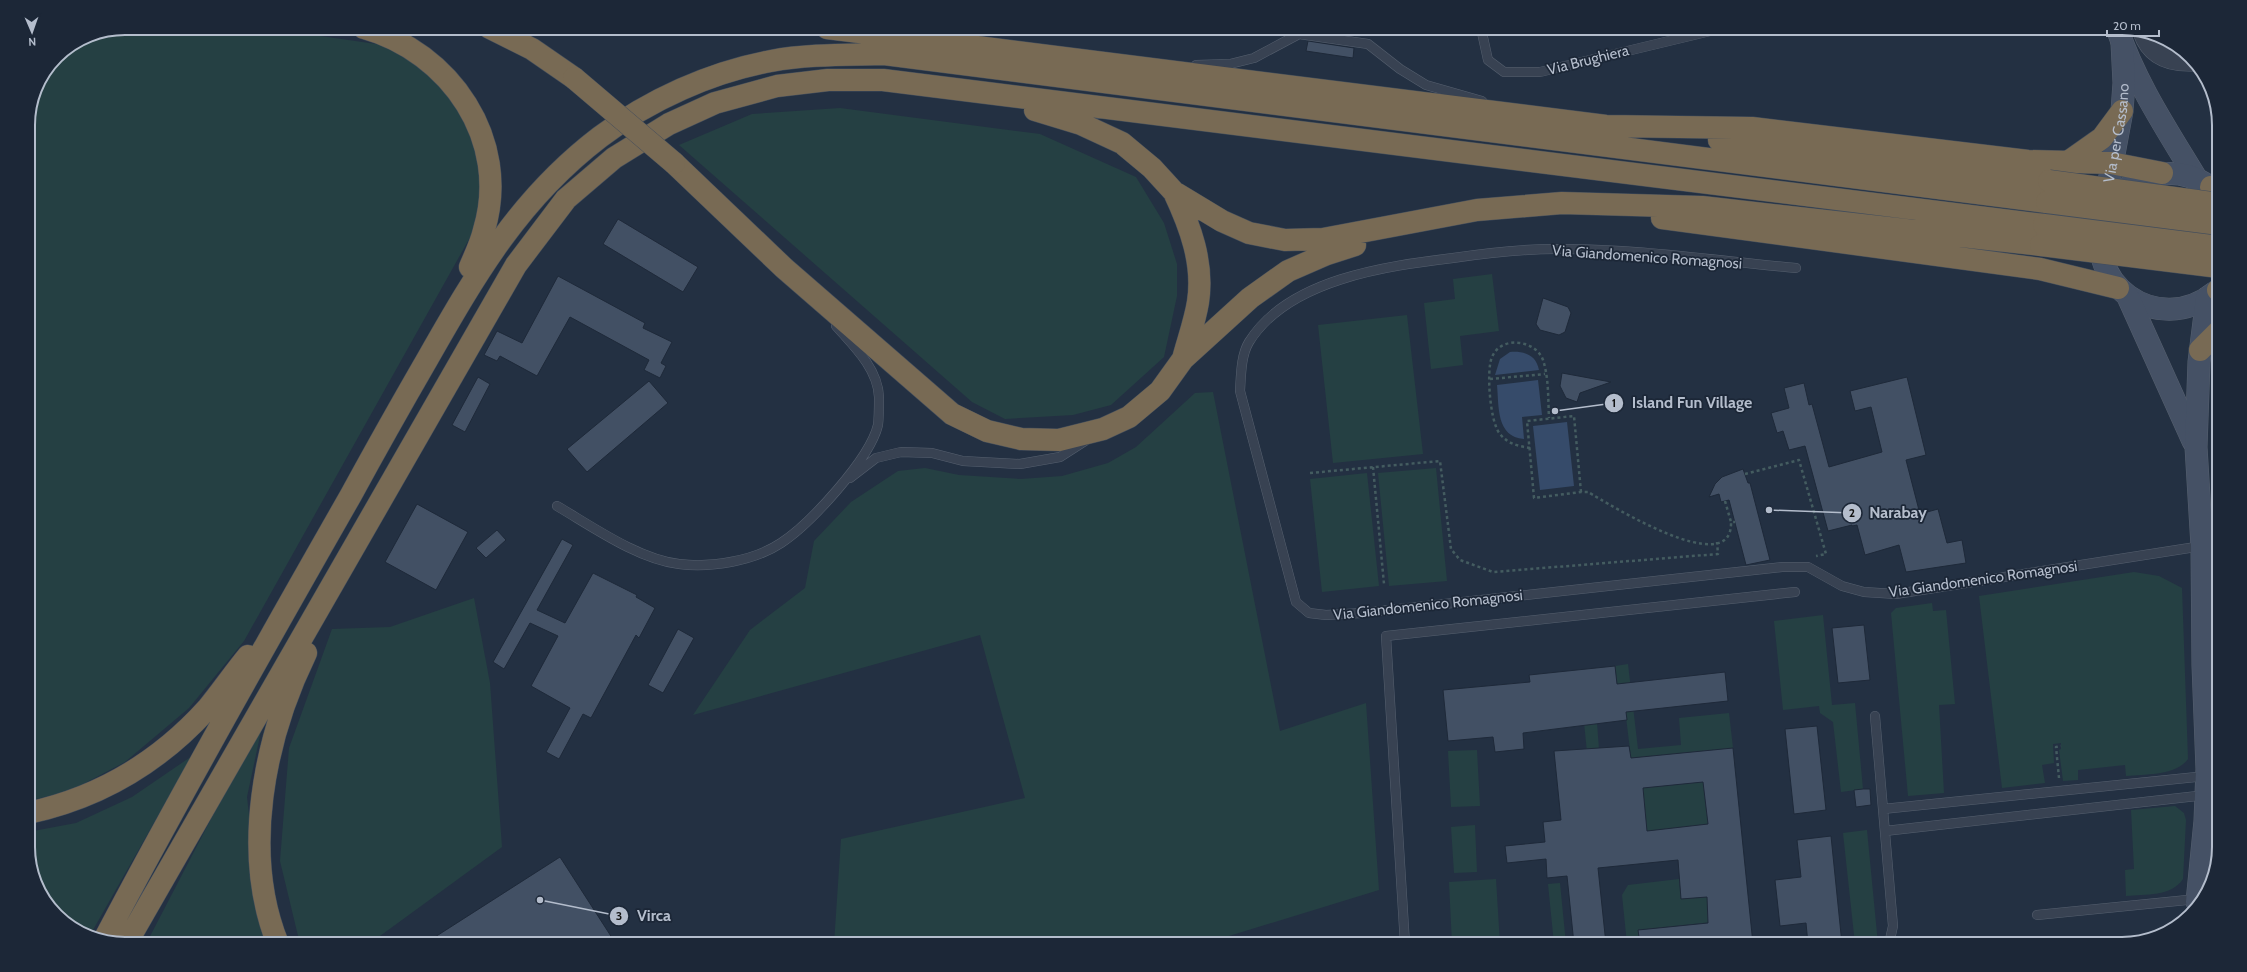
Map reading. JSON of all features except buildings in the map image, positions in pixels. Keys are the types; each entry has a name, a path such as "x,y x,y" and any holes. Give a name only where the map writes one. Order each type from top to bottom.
{"highway":[{"path":"382,35 397,41 420,54 438,67 467,103 479,128 487,153 490,180 485,229 449,320"},
{"path":"504,35 532,49 574,78 674,163 784,268 952,414 987,431 1021,440 1058,440 1103,429 1129,417 1160,391 1183,359 1250,298 1288,271 1327,254 1444,216"},
{"path":"882,35 1606,126 2048,192 2212,223"},
{"path":"107,935 292,598 449,320 494,247 546,183 601,136 656,102 706,79 771,61 825,56 884,54 2048,192 2212,190"},
{"path":"130,937 366,522 516,264 566,199 614,158 668,124 715,103 777,86 828,80 883,80 2043,235 2212,266"},
{"path":"967,91 1081,124 1115,140 1152,168 1174,192 1199,209 1249,233 1285,240 1323,239 1444,216 1514,206 1562,203 1702,207 2043,235 2212,247"},
{"path":"2068,162 2102,138 2122,110"},
{"path":"1606,126 1752,128 2028,161 2111,163 2162,173"},
{"path":"1174,192 1192,236 1199,270 1198,301 1183,359"},
{"path":"1562,203 1609,212 2040,269 2123,292"},
{"path":"2200,350 2212,338"},
{"path":"275,937 271,925 263,888 260,826 265,771 278,720 289,692 366,522"},
{"path":"35,812 56,807 93,793 130,774 162,753 207,708 292,598"}],"main road":[{"name":"Via per Cassano","path":"2119,35 2122,110 2104,200 2100,241 2102,258 2108,274 2123,292 2196,447"},
{"name":"Via per Cassano","path":"2119,35 2160,121 2212,189"},
{"path":"2102,224 2111,205 2124,189 2142,179 2162,173 2179,174 2212,190"},
{"path":"2123,292 2147,306 2168,310 2188,307 2212,294"},
{"path":"2198,896 2205,821 2206,786 2202,546 2196,447 2200,350 2212,306"}],"street":[{"path":"2145,39 2149,47 2159,55 2171,61 2187,62"}],"lane":[{"path":"1143,68 1230,64 1242,62 1254,58 1297,35"},
{"path":"1306,35 1368,44 1400,69 1426,85 1533,116"},
{"name":"Via Brughiera","path":"1483,35 1488,60 1504,72 1540,72 1694,35"},
{"name":"Via Giandomenico Romagnosi","path":"1796,268 1623,252 1556,249 1487,253 1396,265 1349,276 1326,285 1290,303 1262,324 1248,344 1242,365 1240,391 1296,602 1309,613 1326,615 1362,613 1774,568 1803,567 1808,567 1842,586 1864,592 1896,594 2202,546"},
{"path":"557,506 617,541 648,556 678,564 713,565 744,559 780,544 811,518 844,482 866,448 878,425 879,396 873,373 856,348 784,268"},
{"path":"844,482 876,458 901,452 932,453 963,461 991,464 1020,464 1060,457 1103,429"},
{"path":"1405,937 1386,636 1795,592"},
{"path":"1875,716 1893,926 1891,937"},
{"path":"1883,809 2060,791 2206,786"},
{"path":"1885,832 2206,786"},
{"path":"2037,915 2193,901"}],"path":[{"path":"1530,448 1507,441 1496,428 1490,379 1490,365 1492,355 1498,348 1510,343 1525,344 1540,352 1544,362 1549,418"},
{"path":"1490,379 1545,374"},
{"path":"1581,492 1574,416 1527,421 1534,498 1588,492 1638,521 1673,537 1702,543 1723,542 1730,535 1731,522 1725,501"},
{"path":"1745,474 1800,460 1826,554 1810,558 1803,567"},
{"path":"1310,474 1440,461 1451,549 1460,560 1493,572 1718,554 1717,542"},
{"path":"1373,467 1384,584"},
{"path":"2060,791 2056,747 2061,746"}],"green space":[{"path":"119,35 314,35 383,45 429,71 449,93 478,147 482,216 244,641 189,708 125,762 70,791 35,799 35,119 38,102 44,85 61,61 75,50 85,44 102,38"},
{"path":"840,108 1040,134 1136,177 1164,223 1177,264 1177,296 1164,357 1111,405 1073,415 1005,419 972,402 679,145 752,114"},
{"path":"1492,274 1499,331 1460,336 1463,365 1431,369 1424,303 1455,299 1453,279"},
{"path":"1407,315 1423,454 1333,463 1318,325"},
{"path":"1213,392 1280,731 1366,703 1379,890 1226,937 834,937 841,839 1025,798 980,635 693,715 750,630 805,588 814,541 851,502 898,471 925,468 959,475 1021,479 1062,476 1108,463 1136,447 1195,393"},
{"path":"1436,468 1447,581 1389,586 1378,473"},
{"path":"1367,473 1379,586 1322,592 1310,479"},
{"path":"2134,572 2159,576 2182,588 2188,759 2176,769 2160,773 2126,776 2125,765 2078,770 2078,780 2063,781 2059,750 2061,749 2061,743 2053,744 2054,763 2042,765 2045,783 2002,788 1979,596"},
{"path":"474,598 490,683 502,847 379,937 298,937 280,861 289,748 332,629 390,627"},
{"path":"1932,603 1933,611 1946,610 1955,704 1939,705 1944,793 1908,796 1891,613 1896,608"},
{"path":"1823,615 1832,705 1855,703 1863,789 1841,792 1833,722 1820,713 1819,706 1783,710 1774,621"},
{"path":"1628,664 1638,749 1681,745 1679,718 1729,713 1733,748 1631,758 1625,709 1597,723 1599,749 1588,762 1582,703 1619,699 1615,666"},
{"path":"264,717 247,797 257,887 268,937 150,937"},
{"path":"1477,750 1480,806 1451,807 1448,751"},
{"path":"192,756 93,931 80,925 61,911 44,887 35,853 35,831 76,823 132,797"},
{"path":"1703,782 1708,824 1647,831 1643,788"},
{"path":"2175,806 2184,813 2186,820 2183,879 2178,885 2165,892 2158,894 2126,896 2125,870 2134,869 2131,810"},
{"path":"1475,825 1477,872 1454,873 1451,827"},
{"path":"1867,830 1877,937 1854,937 1843,833"},
{"path":"1496,879 1500,937 1452,937 1449,882"},
{"path":"1679,879 1681,899 1707,897 1707,900 1747,896 1750,918 1638,930 1639,937 1626,937 1622,895 1628,885"},
{"path":"1560,883 1565,937 1553,937 1548,884"}],"water":[{"path":"1510,352 1520,352 1529,355 1538,365 1539,370 1495,375 1500,359"},
{"path":"1538,380 1542,415 1522,417 1524,439 1515,437 1508,433 1501,419 1497,385"},
{"path":"1567,422 1574,486 1540,490 1533,426"}],"place":[{"name":"Island Fun Village","path":"1555,411"},
{"name":"Narabay","path":"1769,510"},
{"name":"Virca","path":"540,900"}]}
